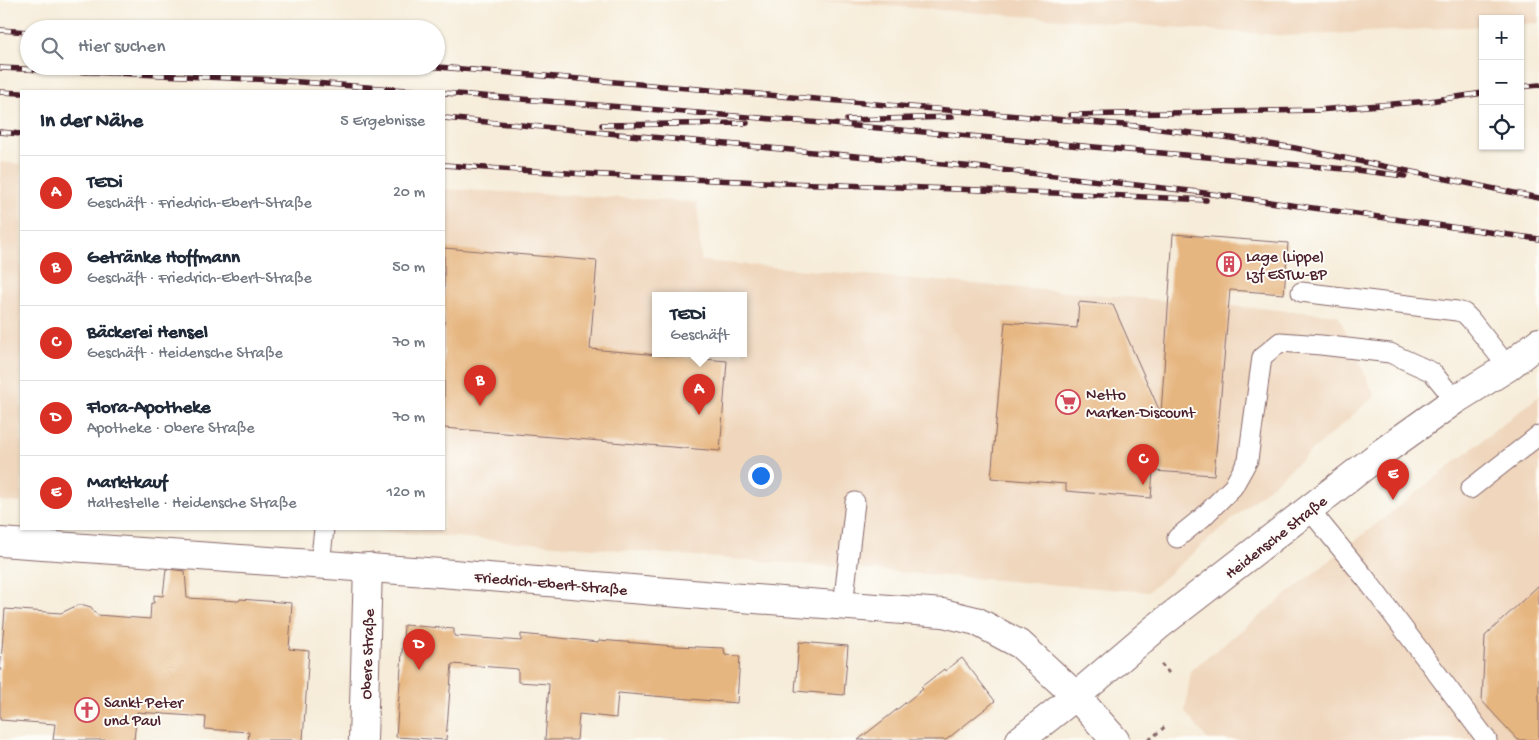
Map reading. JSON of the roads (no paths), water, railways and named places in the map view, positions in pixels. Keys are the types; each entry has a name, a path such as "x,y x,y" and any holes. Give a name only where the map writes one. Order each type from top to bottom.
{"main road":[{"name":"Heidensche Straße","path":"1020,740 1076,696 1157,627 1384,451 1455,400 1508,367 1539,342"},
{"name":"Friedrich-Ebert-Straße","path":"0,542 368,567 943,613 976,621 1021,645 1076,696 1115,740"},
{"name":"Obere Straße","path":"363,740 368,567"}],"lane":[{"path":"1301,292 1464,313 1508,367"},
{"path":"1176,538 1203,518 1233,487 1248,460 1262,357 1280,342 1390,353 1432,372 1455,400"},
{"path":"1470,489 1539,434"},
{"path":"843,606 855,502"},
{"path":"1309,509 1366,579 1487,740"},
{"path":"320,564 324,530"}],"railway":[{"path":"0,30 20,31"},
{"path":"0,68 20,69"},
{"path":"445,68 1136,126 1295,148 1539,198"},
{"path":"160,75 274,80 407,90"},
{"path":"1524,87 1539,85"},
{"path":"0,92 20,93"},
{"path":"445,93 798,121 1356,170 1405,176"},
{"path":"1071,115 1318,110 1430,101 1479,94"},
{"path":"847,120 952,117"},
{"path":"445,118 975,167 1190,191 1539,239"},
{"path":"602,125 747,123"},
{"path":"0,132 20,134"},
{"path":"445,165 634,177 1206,200"}],"place":[{"name":"Lage (Lippe) Lzf ESTW-BP","path":"1229,264"},
{"name":"Netto Marken-Discount","path":"1068,402"},
{"name":"Getränke Hoffmann","path":"480,406"},
{"name":"TEDi","path":"699,415"},
{"name":"Bäckerei Hensel","path":"1143,485"},
{"name":"Marktkauf","path":"1393,500"},
{"name":"Flora-Apotheke","path":"419,670"},
{"name":"Sankt Peter und Paul","path":"87,710"}]}
